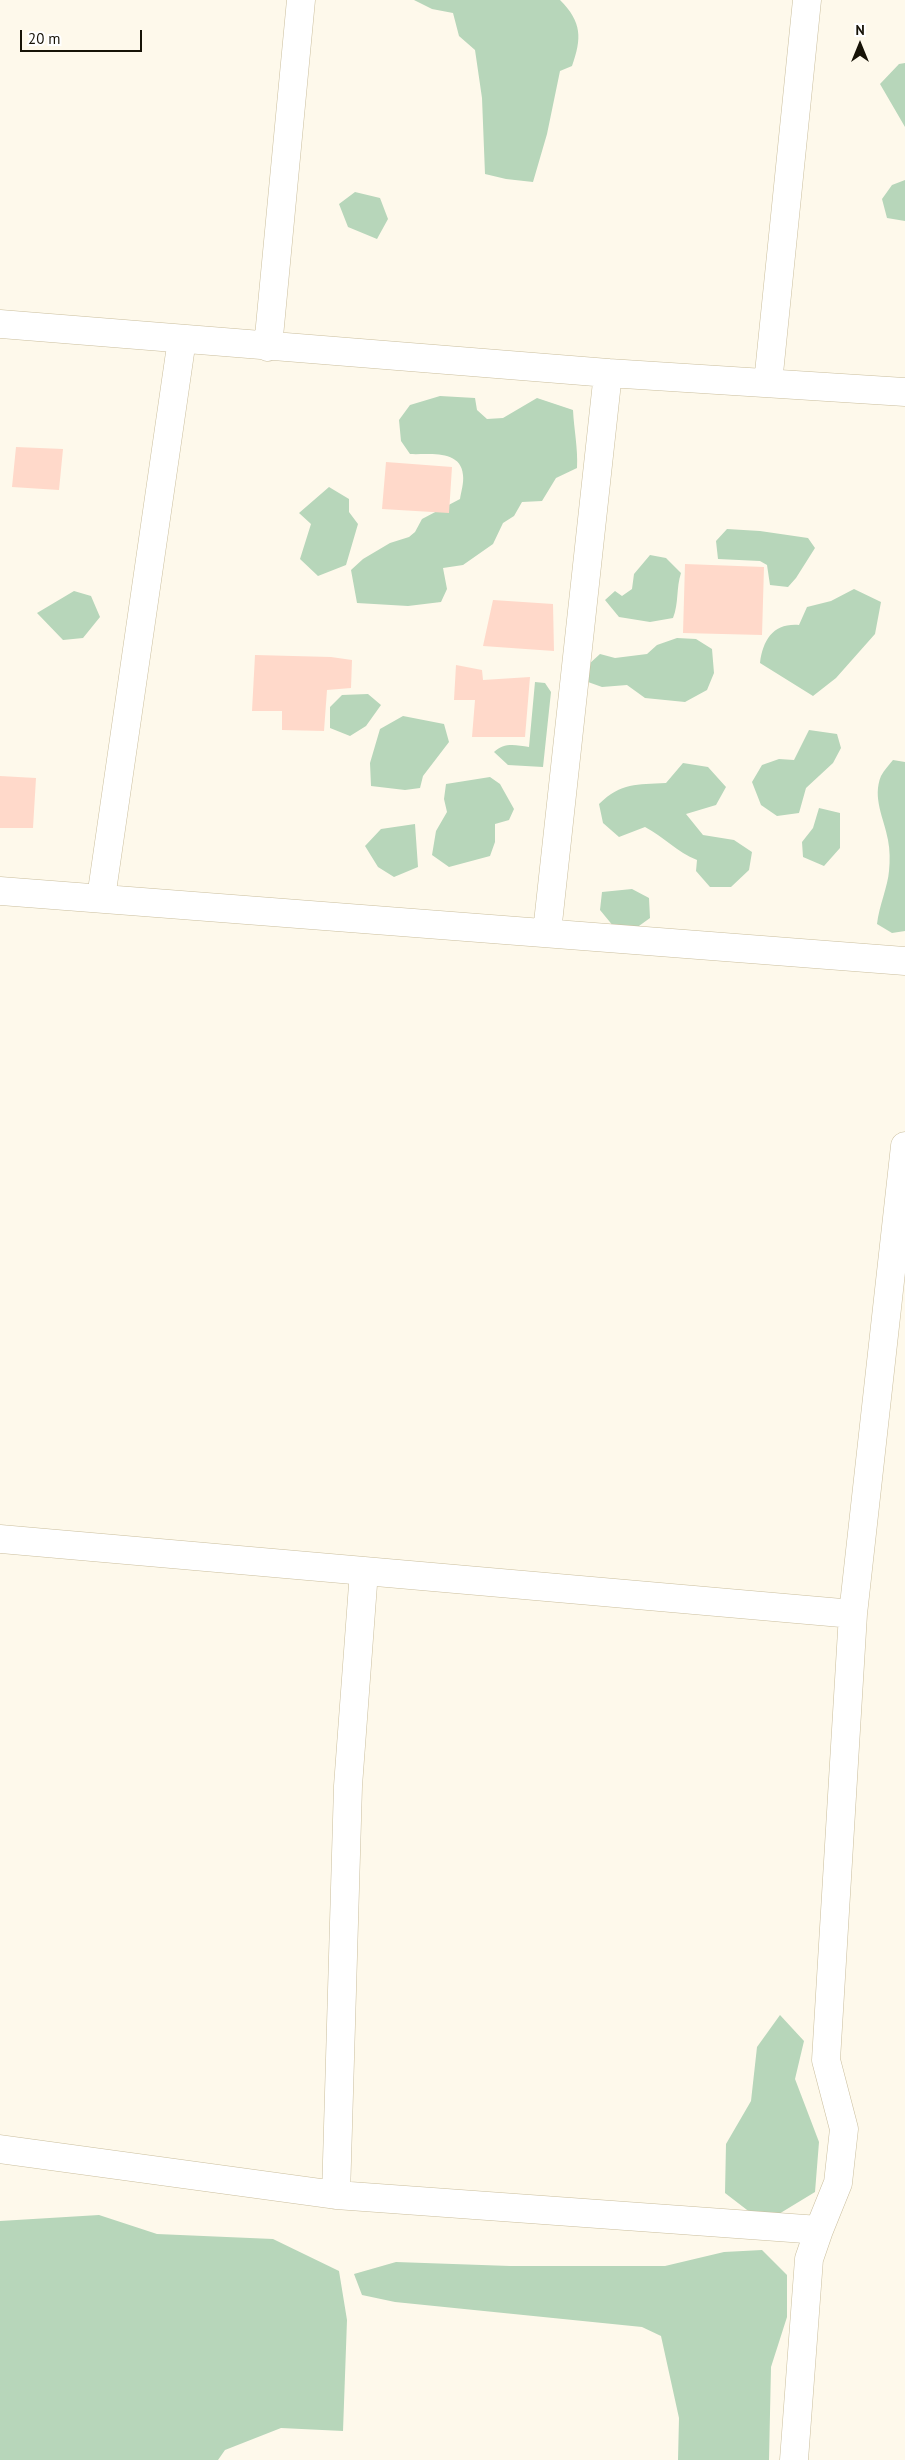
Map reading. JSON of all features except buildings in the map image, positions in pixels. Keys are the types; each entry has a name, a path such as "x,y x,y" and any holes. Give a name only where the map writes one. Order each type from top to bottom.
{"street":[{"path":"268,347 301,0"},
{"path":"768,383 807,0"},
{"path":"0,324 608,373 905,392"},
{"path":"101,898 182,339"},
{"path":"547,932 608,373"},
{"path":"0,891 905,961"},
{"path":"794,2460 809,2260 838,2183 844,2129 826,2060 853,1614 905,1146"},
{"path":"0,1539 853,1614"},
{"path":"336,2195 348,1786 364,1571"},
{"path":"0,2148 336,2195 819,2230"}],"green space":[{"path":"414,0 560,0 573,16 578,31 575,56 572,66 560,71 547,134 533,182 485,174 482,98 475,50 459,36 453,13 432,9"},
{"path":"905,63 905,127 880,84 899,64"},
{"path":"905,180 905,221 887,218 882,199 892,185"},
{"path":"355,192 380,198 388,219 377,239 348,227 339,204"},
{"path":"440,396 475,398 477,410 487,419 503,418 537,398 573,410 577,468 556,478 542,501 522,502 514,516 503,523 493,544 463,565 443,568 447,589 441,602 408,606 357,603 351,570 363,559 390,543 409,537 415,532 422,519 460,499 463,475 461,467 456,461 442,455 410,454 401,441 399,420 410,405"},
{"path":"329,487 349,499 349,512 358,524 346,565 318,576 300,559 311,524 299,513"},
{"path":"727,529 760,531 808,538 815,548 788,587 770,585 767,565 760,561 718,559 716,541"},
{"path":"650,555 666,558 681,573 673,618 650,622 619,617 605,600 615,591 622,596 632,589 634,574"},
{"path":"854,589 881,602 875,634 836,678 813,696 760,663 767,640 776,630 790,625 799,625 807,607 831,601"},
{"path":"74,591 91,596 100,617 83,638 63,640 37,613"},
{"path":"677,638 696,639 712,649 714,673 707,690 685,702 645,698 627,685 602,687 588,682 589,664 600,654 615,658 647,654 657,645"},
{"path":"535,682 545,683 551,692 543,767 508,765 494,752 506,745 529,747"},
{"path":"368,694 381,705 366,726 350,736 330,728 330,707 342,695"},
{"path":"403,716 444,724 449,742 423,776 420,788 405,790 371,786 370,763 380,729"},
{"path":"809,730 837,734 841,748 833,763 806,788 799,813 777,816 761,805 752,782 762,765 779,759 794,760"},
{"path":"893,760 905,762 905,931 892,933 877,924 888,877 890,859 878,792 881,776"},
{"path":"683,763 708,767 726,787 716,805 686,814 703,835 734,840 752,852 749,870 731,887 710,887 696,871 697,860 683,853 645,827 619,837 603,823 599,804 607,797 622,788 630,786 666,783"},
{"path":"490,777 500,784 514,809 509,820 495,824 495,842 490,856 449,867 432,855 436,831 447,812 444,799 446,784"},
{"path":"819,808 840,813 840,848 824,866 803,857 802,842 813,828"},
{"path":"415,824 418,867 394,877 378,867 365,846 381,829"},
{"path":"632,889 649,898 650,918 632,931 614,927 600,910 602,892"},
{"path":"780,2015 804,2041 795,2079 819,2142 815,2192 764,2223 725,2193 726,2144 751,2101 757,2047"},
{"path":"99,2215 157,2234 273,2239 339,2271 347,2320 343,2431 281,2428 225,2450 218,2460 0,2460 0,2221"},
{"path":"762,2250 787,2275 787,2317 771,2367 769,2460 678,2460 679,2418 661,2336 642,2327 395,2302 362,2295 354,2274 396,2262 510,2266 665,2266 724,2252"}]}
